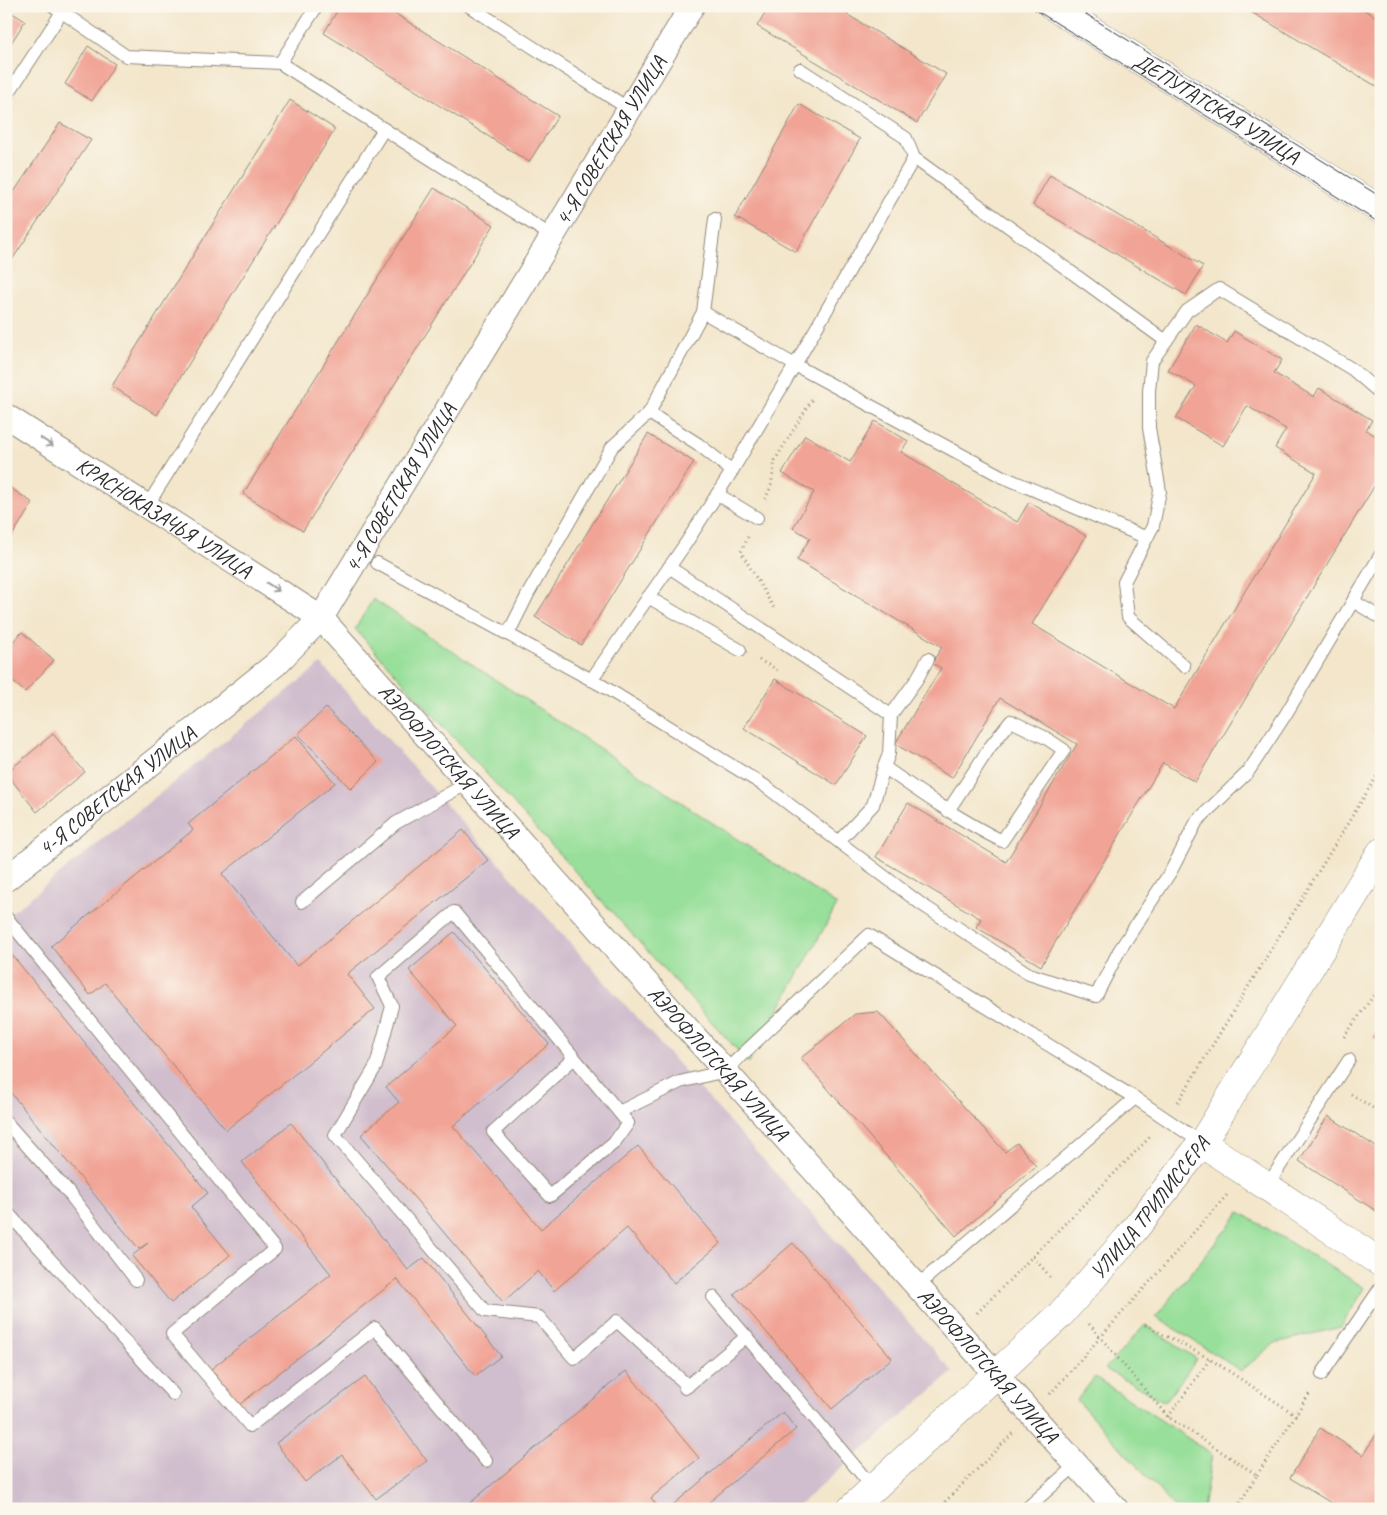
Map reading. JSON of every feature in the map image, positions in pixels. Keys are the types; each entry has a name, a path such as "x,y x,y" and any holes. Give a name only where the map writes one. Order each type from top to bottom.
{"street":[{"name":"4-Я СОВЕТСКАЯ УЛИЦА","path":"6,879 276,664 321,618 692,6"},
{"name":"ДЕПУТАТСКАЯ УЛИЦА","path":"1052,6 1381,210"},
{"name":"КРАСНОКАЗАЧЬЯ УЛИЦА","path":"6,416 321,618"},
{"name":"АЭРОФЛОТСКАЯ УЛИЦА","path":"321,618 998,1374 1116,1509"},
{"name":"УЛИЦА ТРИЛИССЕРА","path":"851,1509 998,1374 1071,1302 1127,1239 1202,1143 1381,852"},
{"path":"1202,1143 1381,1263"}],"lane":[{"path":"280,63 317,6"},
{"path":"469,6 629,109"},
{"path":"6,97 60,8 126,56 280,63 552,236"},
{"path":"800,69 906,138 914,158 1166,341"},
{"path":"147,506 384,129"},
{"path":"591,680 732,471 914,158"},
{"path":"508,634 528,594 612,447 649,413 703,312 715,219"},
{"path":"1184,666 1128,617 1124,582 1153,526 1160,491 1149,428 1149,391 1152,361 1166,341 1188,311 1218,289 1352,369 1381,394"},
{"path":"703,312 795,365 1001,476 1147,538"},
{"path":"649,413 698,444 732,471"},
{"path":"717,494 757,518"},
{"path":"377,562 591,680 765,786 921,904 1029,974 1096,996 1119,951 1172,871 1197,821 1248,772 1286,714 1381,554"},
{"path":"669,567 891,715"},
{"path":"648,597 740,650"},
{"path":"1354,601 1381,618"},
{"path":"839,841 873,805 889,754 891,715 917,679 928,659"},
{"path":"884,767 948,811 1002,841 1064,750 1046,738 1011,721 990,747 948,811"},
{"path":"302,902 396,823 468,783"},
{"path":"574,1058 493,1132 550,1196 614,1143 628,1123 454,912 378,977 392,1006 376,1066 335,1135 485,1311 539,1317 574,1358 617,1321 686,1387 747,1336"},
{"path":"6,918 11,933 275,1249 172,1334 250,1426 375,1328 486,1461"},
{"path":"619,1112 680,1082 725,1071 869,935 1135,1098 1202,1143"},
{"path":"1256,1180 1334,1083 1349,1060"},
{"path":"918,1285 1135,1098"},
{"path":"6,1122 68,1192 136,1280"},
{"path":"6,1211 173,1394"},
{"path":"1322,1374 1381,1287"},
{"path":"713,1297 874,1489"},
{"path":"1026,1509 1078,1464"}],"path":[{"path":"776,612 741,552 771,487 775,460 824,380"},
{"path":"959,1331 1167,1119 1381,769"},
{"path":"1334,1083 1381,1113"},
{"path":"938,1509 1032,1413 1100,1336 1256,1180"},
{"path":"1033,1257 1168,1417 1257,1475"},
{"path":"1145,1325 1210,1359 1296,1415"},
{"path":"1168,1417 1210,1359"},
{"path":"1236,1509 1322,1374"}],"shaded area":[{"path":"321,664 953,1372 794,1509 6,1509 6,917"}],"green space":[{"path":"373,599 837,905 749,1063 355,629"},
{"path":"1240,1212 1365,1288 1341,1327 1275,1343 1241,1371 1156,1317"},
{"path":"1145,1325 1197,1359 1165,1402 1105,1369"},
{"path":"1095,1377 1212,1454 1203,1509 1176,1509 1077,1400"}],"building":[{"path":"340,6 383,6 558,116 529,162 324,33"},
{"path":"769,6 833,6 946,74 917,123 757,26"},
{"path":"1241,6 1358,6 1381,20 1381,89"},
{"path":"6,9 25,21 6,51"},
{"path":"88,46 115,64 92,101 65,84"},
{"path":"290,100 335,129 157,415 112,386"},
{"path":"799,104 860,139 796,252 735,217"},
{"path":"60,123 91,140 6,269 6,204"},
{"path":"1050,175 1203,266 1186,295 1033,205"},
{"path":"434,188 494,225 303,531 243,494"},
{"path":"1196,324 1227,343 1234,331 1282,360 1274,373 1314,397 1319,388 1372,420 1366,430 1381,439 1381,475 1195,782 1163,763 1041,966 976,927 981,919 876,857 908,803 1006,862 1077,744 1000,698 952,778 895,744 941,668 932,663 942,647 797,560 810,538 793,528 814,492 782,473 805,435 850,462 875,421 908,441 901,452 1017,522 1029,502 1086,536 1032,624 1174,709 1316,473 1275,448 1286,429 1247,406 1223,446 1176,418 1196,386 1168,370"},
{"path":"648,434 694,462 581,645 535,617"},
{"path":"6,485 33,503 11,537 6,534"},
{"path":"22,632 54,660 25,692 6,676 6,649"},
{"path":"775,679 867,736 836,785 744,728"},
{"path":"326,708 378,762 351,789 298,734"},
{"path":"53,734 85,772 37,812 6,773"},
{"path":"296,736 335,783 222,874 297,966 463,830 488,860 347,974 375,1009 226,1130 105,983 90,995 51,946 193,830 188,824"},
{"path":"454,932 549,1044 453,1126 541,1229 638,1146 721,1243 674,1283 627,1228 554,1291 538,1271 503,1302 361,1135 399,1102 386,1087 457,1026 409,970"},
{"path":"12,955 208,1193 191,1207 230,1255 171,1303 132,1256 149,1242 139,1249 6,1087 6,959"},
{"path":"878,1012 1005,1152 1017,1143 1036,1166 956,1236 801,1058 855,1014"},
{"path":"1381,1024 1381,1042 1373,1037"},
{"path":"1328,1116 1381,1150 1381,1214 1299,1161"},
{"path":"291,1123 408,1270 424,1258 501,1356 475,1376 397,1279 239,1405 211,1369 331,1274 242,1162"},
{"path":"793,1243 892,1358 832,1409 734,1294"},
{"path":"626,1371 699,1458 651,1498 660,1509 463,1509"},
{"path":"365,1377 427,1461 376,1499 342,1455 305,1482 276,1443"},
{"path":"783,1412 796,1429 701,1509 668,1509"},
{"path":"1381,1427 1381,1509 1330,1509 1333,1504 1290,1478 1320,1428 1363,1455"}],"tram line":[{"path":"1029,6 1381,224"},
{"path":"1073,6 1381,197"}]}
